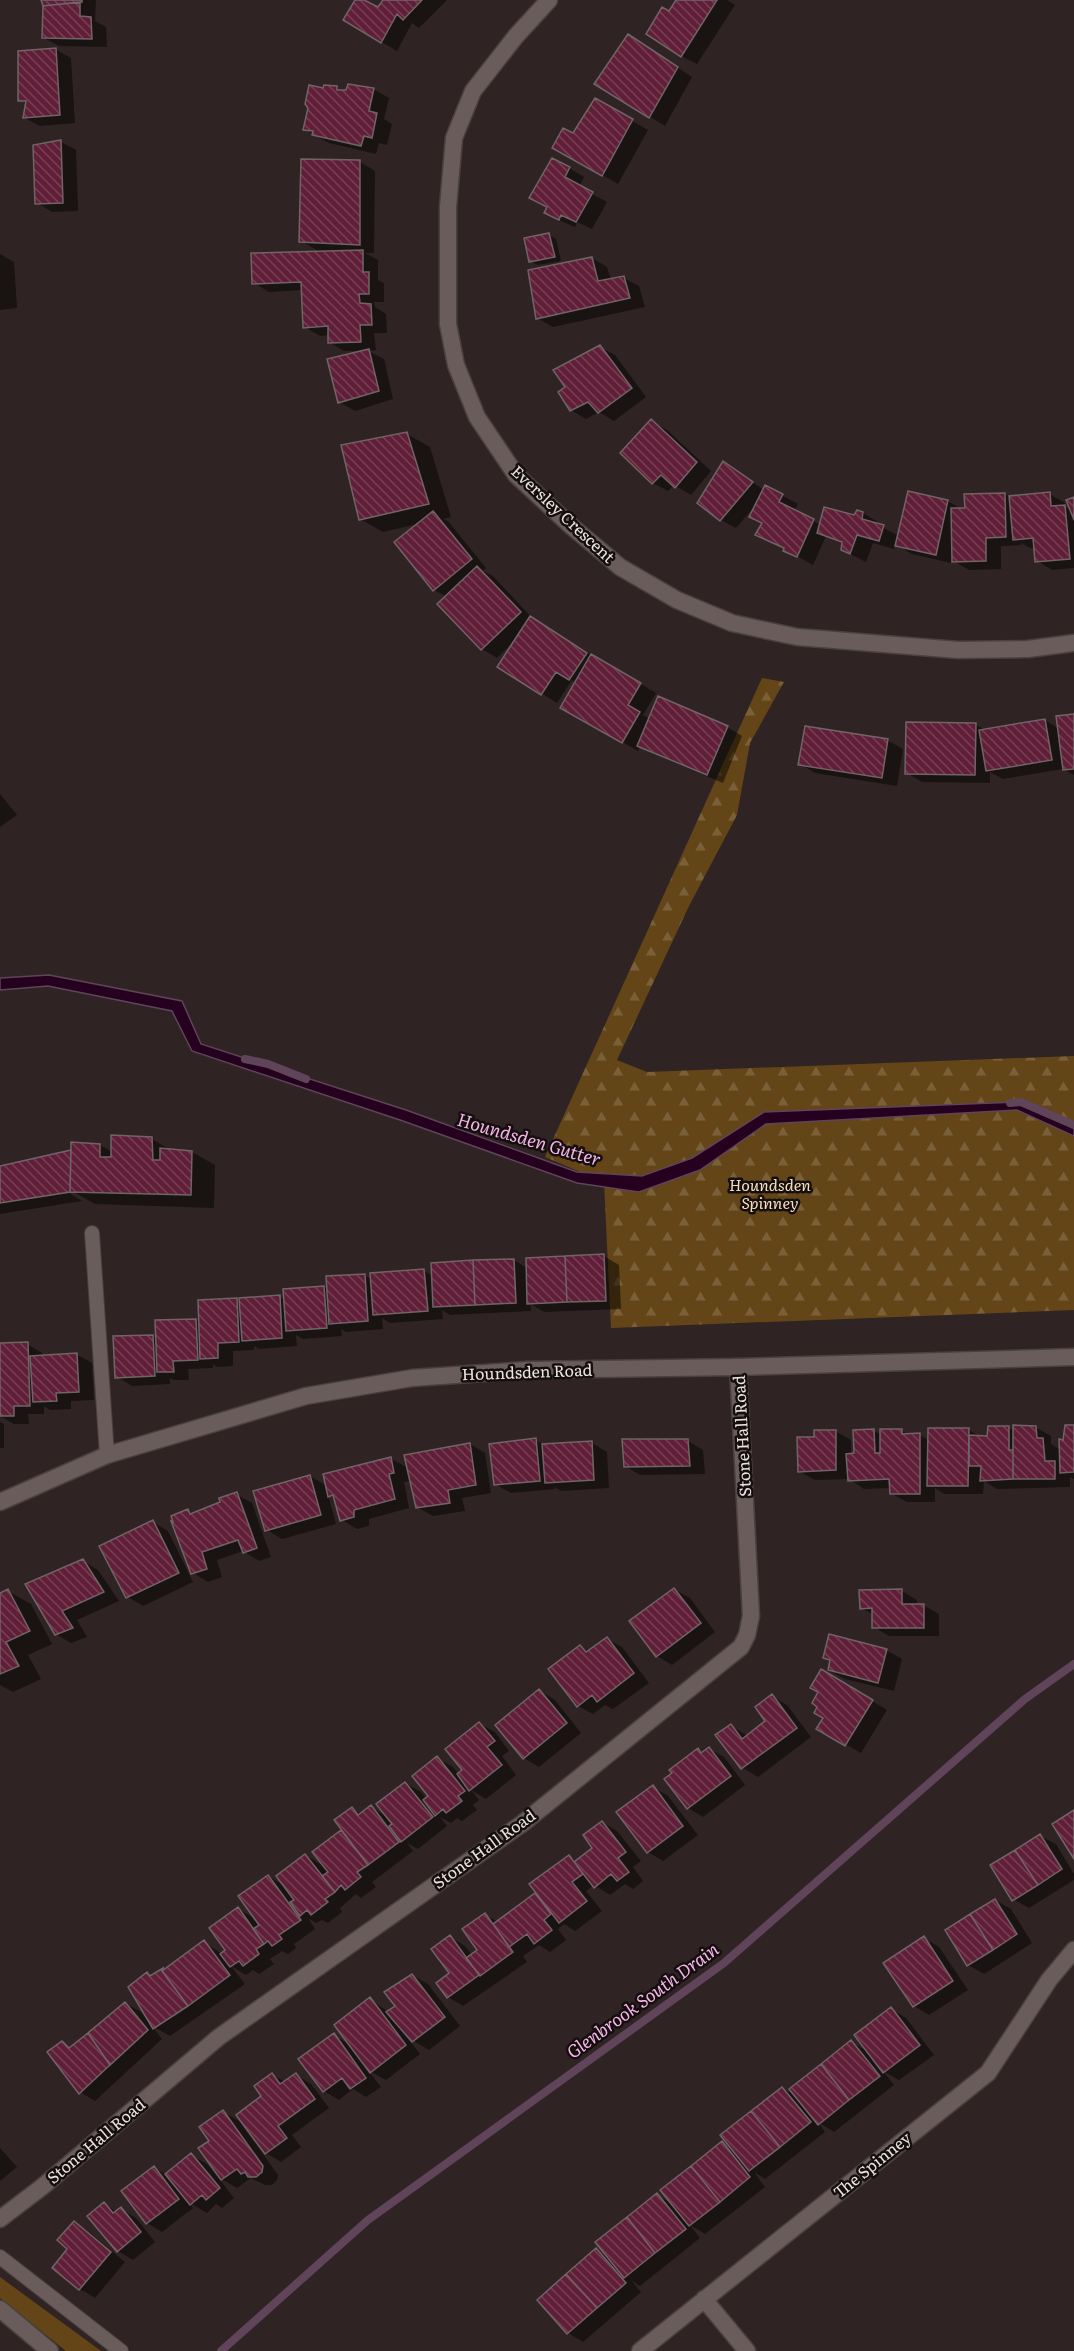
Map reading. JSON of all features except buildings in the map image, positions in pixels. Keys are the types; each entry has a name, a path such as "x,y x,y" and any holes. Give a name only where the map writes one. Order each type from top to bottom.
{"street":[{"name":"Eversley Crescent","path":"549,0 516,36 473,91 454,138 448,207 448,324 456,365 477,417 516,475 620,567 677,600 732,623 797,636 958,650 1028,649 1074,643"},
{"name":"Houndsden Road","path":"0,1502 107,1455 306,1396 412,1378 527,1370 738,1367 1074,1357"},
{"name":"Stone Hall Road","path":"0,2218 42,2187 219,2037 523,1822 741,1647 747,1635 750,1616 738,1367"},
{"name":"The Spinney","path":"640,2351 988,2073 1049,1980 1074,1950"},
{"path":"704,2299 747,2351"},
{"path":"0,2309 50,2351"}],"lane":[{"path":"92,1233 107,1455"},
{"path":"0,2256 121,2351"}],"green space":[{"name":"Houndsden Spinney","path":"762,678 784,682 750,743 737,815 689,906 617,1060 647,1072 1074,1056 1074,1310 611,1328 604,1182 545,1157"},
{"path":"0,2277 101,2351 66,2351 0,2298"}],"shaded area":[{"path":"49,975 182,1001 201,1044 406,1110 577,1172 642,1176 692,1158 764,1112 1021,1102 1074,1127 1074,1136 1017,1110 766,1124 700,1170 639,1192 577,1183 400,1120 192,1051 172,1011 48,986 0,990 0,978"}],"waterway":[{"name":"Houndsden Gutter","path":"245,1059 268,1064 306,1079"},
{"name":"Houndsden Gutter","path":"1010,1103 1021,1102 1074,1125"},
{"name":"Glenbrook South Drain","path":"221,2351 368,2220 724,1963 1025,1699 1074,1664"}]}
